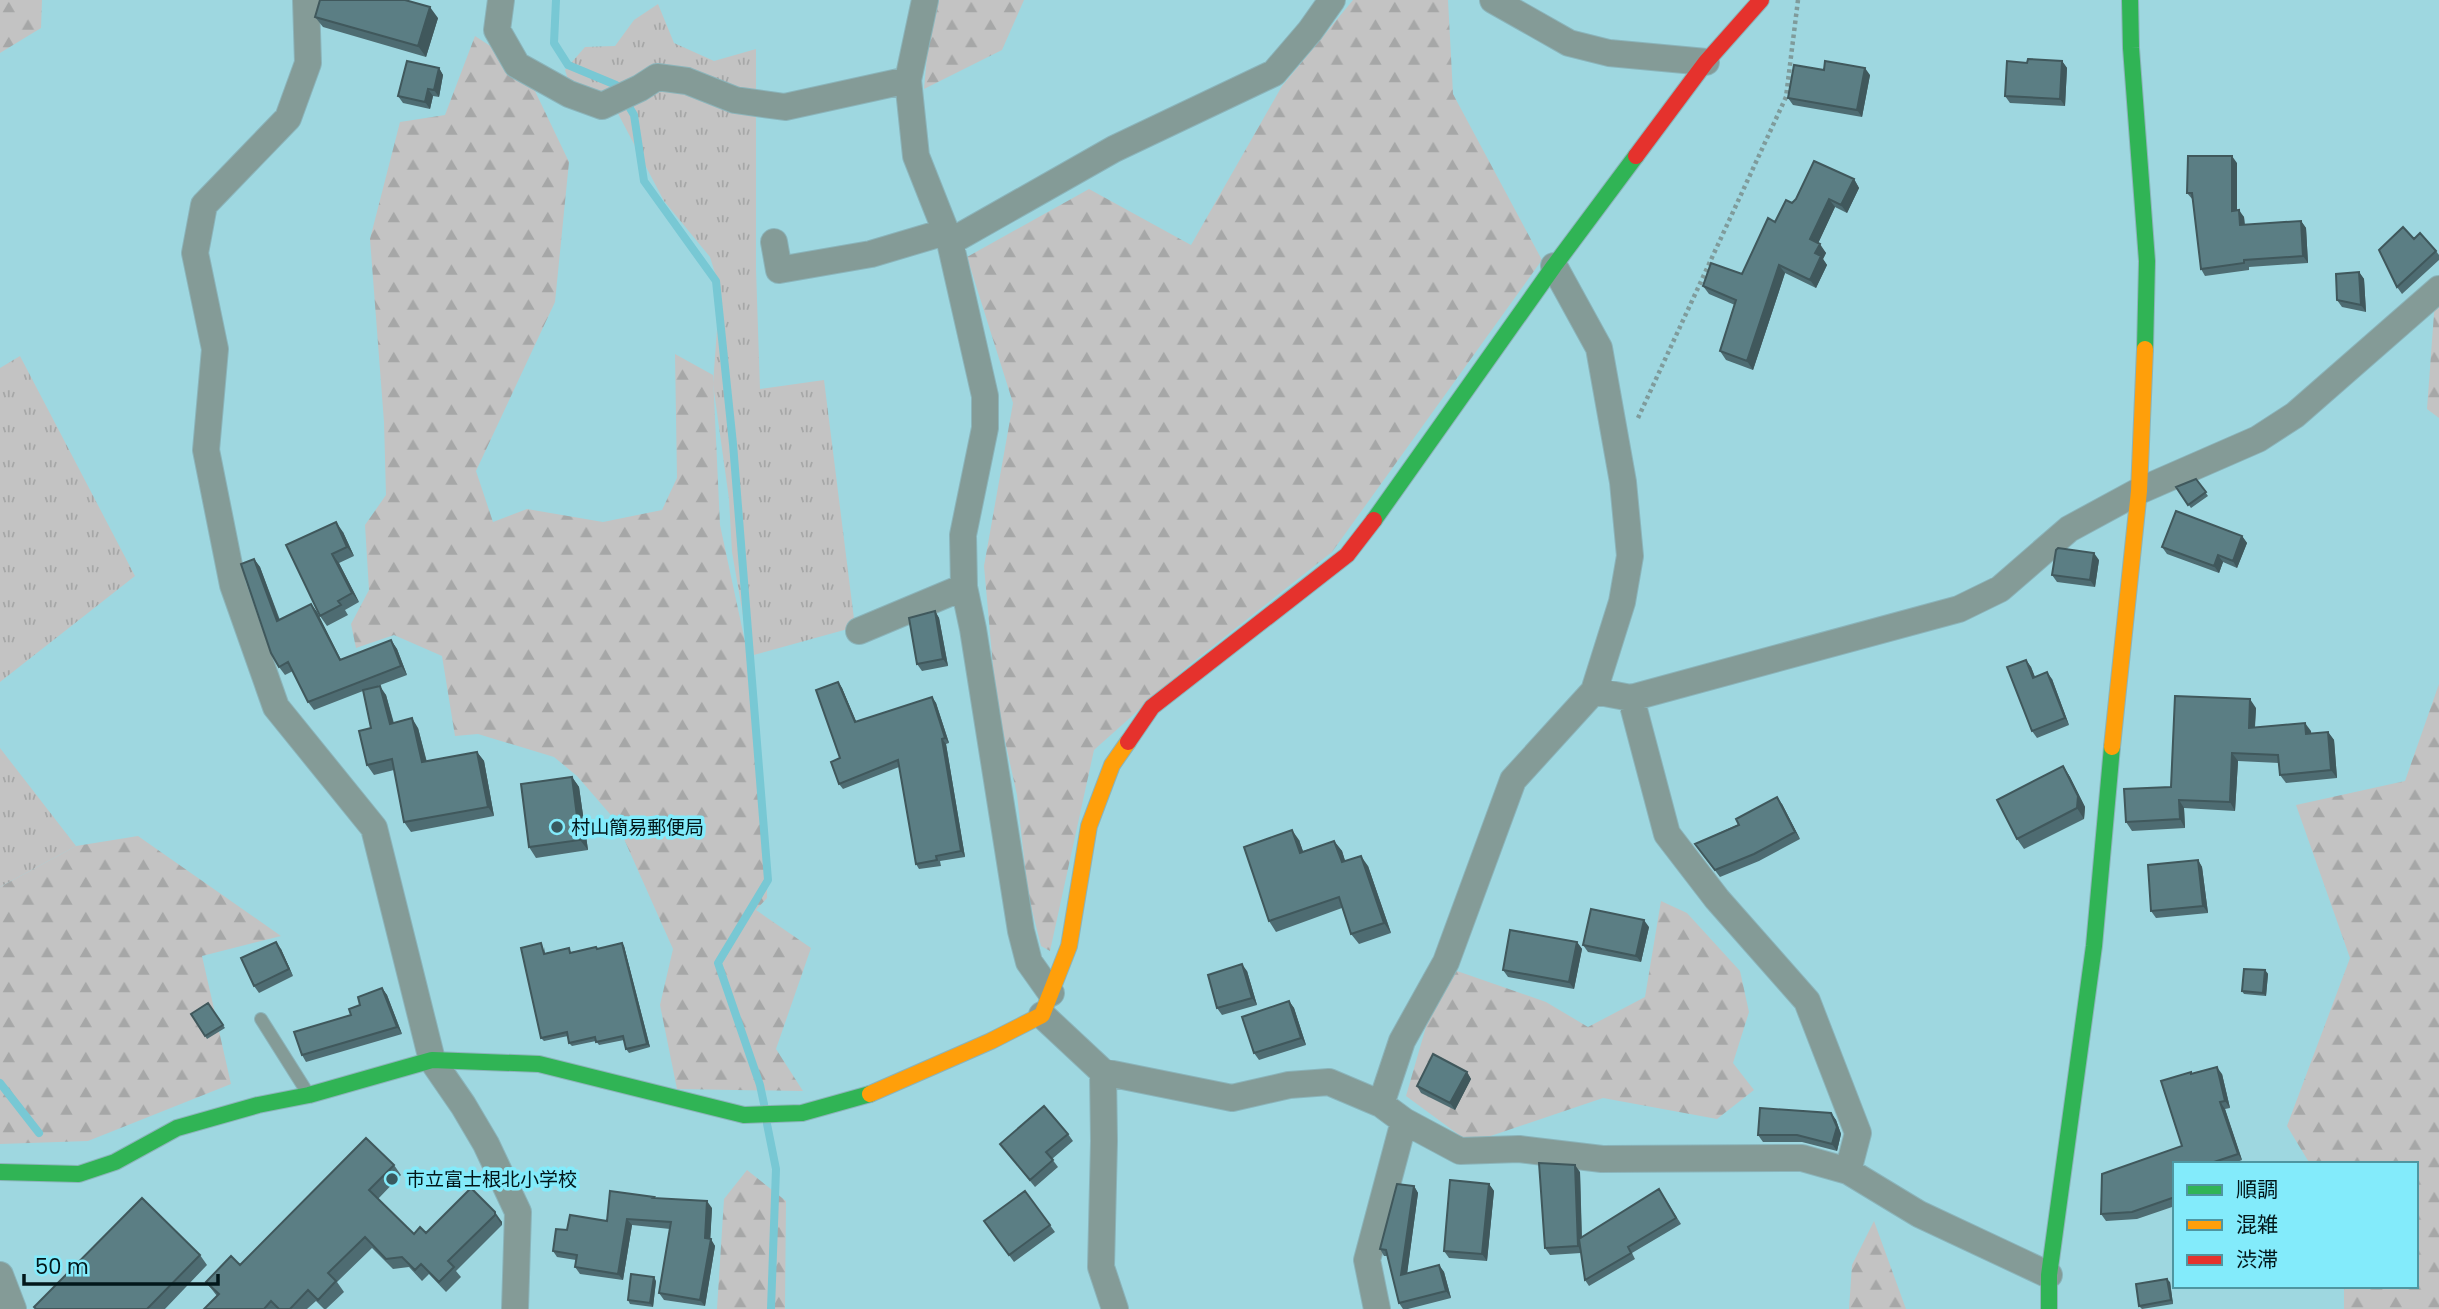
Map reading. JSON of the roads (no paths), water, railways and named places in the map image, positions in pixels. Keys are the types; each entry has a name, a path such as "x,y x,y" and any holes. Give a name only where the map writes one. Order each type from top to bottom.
{"street":[{"path":"306,0 308,64 288,118 204,205 195,253 215,349 206,450 233,585 276,707 374,828 432,1060 463,1104 486,1144 518,1212 515,1309"},
{"path":"500,0 496,30 517,65 569,94 602,106 657,77 687,81 735,100 785,107 908,80"},
{"path":"925,0 908,80 916,156 947,237 985,396 985,428 963,535 964,587 1021,931 1029,962 1047,1004 1103,1072 1101,1267 1115,1309"},
{"path":"774,242 779,270 947,237 1114,149 1274,73 1332,0"},
{"path":"1493,0 1569,43 1609,53 1706,62"},
{"path":"0,1172 79,1174 116,1162 177,1128 258,1105 309,1096 432,1060 540,1063 744,1115 802,1113 863,1097 991,1041 1047,1004 1069,946 1089,826 1112,765 1152,707 1347,555 1391,498 1554,266 1706,62 1761,0"},
{"path":"2049,1309 2049,1275 2094,946 2110,762 2139,491 2147,337 2147,261 2131,48 2130,0"},
{"path":"1381,1104 1402,1041 1446,962 1513,780 1594,691 1622,602 1630,556 1624,495 1599,348 1554,266"},
{"path":"1594,691 1631,698 1959,609 2000,589 2069,529 2139,491 2258,439 2295,415 2439,289"},
{"path":"859,631 964,587"},
{"path":"1631,698 1667,834 1717,899 1807,1001 1858,1133 1847,1171"},
{"path":"1103,1072 1232,1098 1289,1086 1329,1082 1381,1104 1404,1121 1460,1151 1519,1149 1602,1159 1802,1158 1847,1171 1919,1214 2049,1275"},
{"path":"1377,1309 1367,1260 1404,1121"},
{"path":"0,1275 13,1309"}],"lane":[{"path":"261,1019 309,1096"}],"waterway":[{"path":"556,0 554,43 568,65 616,85 634,115 644,181 716,281 733,444 768,880 718,963 764,1104"},
{"path":"0,1083 39,1133"},
{"path":"767,1124 776,1169 771,1309"}],"place":[{"name":"村山簡易郵便局","path":"557,827"},
{"name":"市立富士根北小学校","path":"392,1179"}]}
